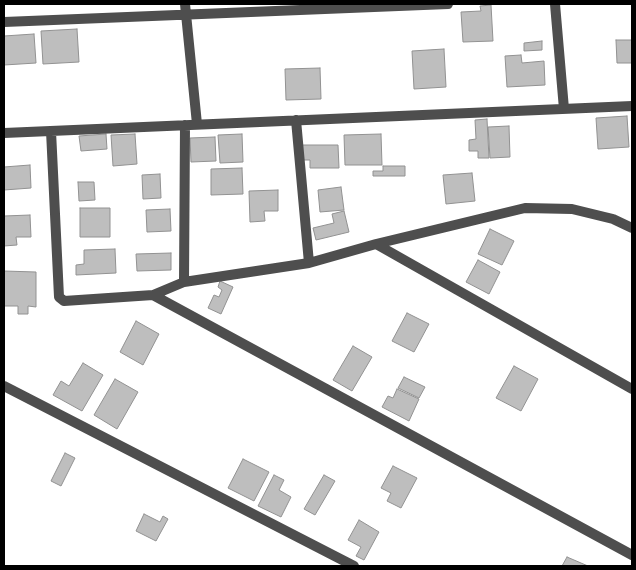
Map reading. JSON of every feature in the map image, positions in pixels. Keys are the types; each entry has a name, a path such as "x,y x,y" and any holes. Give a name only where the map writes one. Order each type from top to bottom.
{"street":[{"path":"185,4 197,124"},
{"path":"4,22 448,4"},
{"path":"555,4 564,109"},
{"path":"4,133 632,106"},
{"path":"296,120 309,263"},
{"path":"184,282 185,125"},
{"path":"51,131 59,297 64,301 153,295 184,282 309,263 376,244 525,208 572,210 613,219 632,228"},
{"path":"376,244 632,389"},
{"path":"153,295 632,555"},
{"path":"4,386 354,566"}],"building":[{"path":"491,5 493,41 463,42 461,12 481,11 480,6"},
{"path":"77,29 79,62 43,64 41,31"},
{"path":"34,34 36,63 4,65 4,36"},
{"path":"616,40 632,40 632,63 617,63"},
{"path":"542,41 542,50 524,51 524,43"},
{"path":"444,49 446,87 414,89 412,51"},
{"path":"521,55 522,63 544,61 545,85 507,87 505,56"},
{"path":"320,68 321,99 286,100 285,69"},
{"path":"627,116 629,147 598,149 596,118"},
{"path":"487,119 489,158 478,158 478,151 469,151 469,140 476,139 475,120"},
{"path":"509,126 510,157 490,158 488,127"},
{"path":"106,134 107,149 81,151 79,136"},
{"path":"135,134 137,164 113,166 111,135"},
{"path":"242,134 243,162 220,163 218,135"},
{"path":"381,134 382,165 345,165 344,135"},
{"path":"215,137 216,161 191,162 190,138"},
{"path":"301,145 338,145 339,168 310,168 310,160 301,160"},
{"path":"30,165 31,188 4,190 4,167"},
{"path":"383,166 405,166 405,176 373,176 373,171 383,171"},
{"path":"242,168 243,194 211,195 211,169"},
{"path":"472,173 475,201 446,204 443,175"},
{"path":"160,174 161,198 143,199 142,175"},
{"path":"78,182 94,182 95,200 79,201"},
{"path":"341,187 344,210 320,212 318,190"},
{"path":"278,190 278,211 264,211 265,221 250,222 249,191"},
{"path":"80,208 110,208 110,237 80,237"},
{"path":"170,209 171,231 147,232 146,210"},
{"path":"344,211 349,232 316,240 313,228 334,223 332,214"},
{"path":"30,215 31,237 16,237 17,245 4,246 4,216"},
{"path":"490,229 514,241 502,265 478,254"},
{"path":"115,249 116,273 76,275 76,265 84,264 84,250"},
{"path":"171,253 171,270 137,271 136,254"},
{"path":"478,260 500,272 489,294 466,282"},
{"path":"4,271 36,272 36,307 28,306 28,314 18,314 18,306 4,306"},
{"path":"220,281 233,287 221,314 208,308 214,295 219,297 222,290 218,287"},
{"path":"407,313 429,324 414,352 392,341"},
{"path":"136,321 159,334 143,365 120,352"},
{"path":"353,346 372,357 352,391 333,380"},
{"path":"83,363 103,375 82,411 53,395 61,381 69,386"},
{"path":"514,366 538,379 521,411 496,398"},
{"path":"404,377 425,387 419,398 398,388"},
{"path":"115,379 138,392 117,429 94,415"},
{"path":"397,389 419,399 409,421 382,407 388,396 393,398"},
{"path":"65,453 75,458 61,486 51,481"},
{"path":"243,459 269,472 254,501 228,488"},
{"path":"393,466 417,478 401,508 387,501 391,493 381,488"},
{"path":"274,475 284,480 279,490 291,497 281,517 258,506"},
{"path":"324,475 335,481 315,515 304,509"},
{"path":"144,514 160,522 163,516 168,519 156,541 136,531"},
{"path":"359,520 379,532 364,560 356,556 361,547 348,540"},
{"path":"567,557 588,566 562,566"}]}
